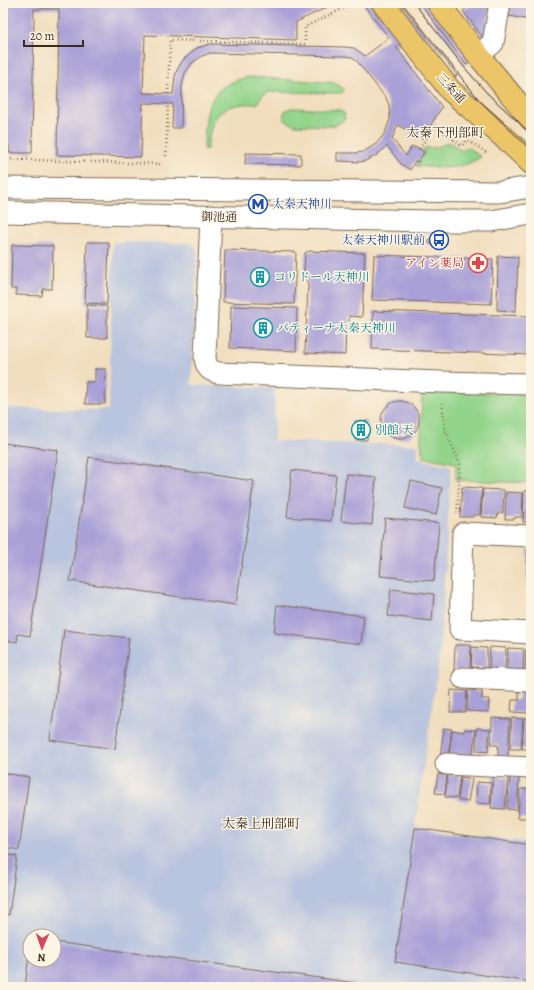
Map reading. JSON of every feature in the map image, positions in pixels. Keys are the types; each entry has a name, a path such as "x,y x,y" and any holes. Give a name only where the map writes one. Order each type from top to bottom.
{"main road":[{"name":"三条通","path":"383,3 450,90 531,163"},
{"path":"438,3 478,55 531,119"}],"street":[{"path":"478,55 493,44 500,3"},
{"path":"3,188 499,192 531,186"},
{"name":"御池通","path":"3,212 491,221 531,214"},
{"path":"211,216 205,358 208,368 212,372 227,374 531,384"},
{"path":"531,536 463,533 460,629 531,633"},
{"path":"463,678 531,681"},
{"path":"446,764 531,768"}],"path":[{"path":"170,40 305,44 305,27 348,6 346,3"},
{"path":"168,94 170,36"},
{"path":"166,156 168,104"},
{"path":"420,149 434,125 462,146 467,140 487,153"},
{"path":"3,159 162,164"},
{"path":"440,382 445,429 460,464 456,526 463,533"}],"shaded area":[{"path":"113,242 191,243 197,249 191,385 275,388 274,441 418,445 418,459 451,466 440,654 415,826 531,843 531,987 3,987 3,408 109,410"}],"green space":[{"path":"249,77 329,82 334,83 344,89 342,93 268,92 263,95 257,104 235,105 226,108 215,119 211,127 207,149 204,149 207,112 216,94 224,86"},
{"path":"292,108 339,110 344,113 345,119 336,125 331,126 295,125 284,120 283,118 285,112"},
{"path":"449,142 462,151 467,147 481,157 465,165 450,168 416,166 425,152 423,151 425,148 438,147"},
{"path":"422,391 531,394 531,483 456,480 456,463 423,457 421,441"}],"building":[{"path":"3,3 336,3 296,22 296,40 145,35 143,93 173,94 175,76 183,60 197,48 210,44 344,47 354,48 365,56 389,38 362,3 374,3 403,41 396,47 442,107 422,139 398,125 392,139 406,156 412,146 424,152 418,162 415,161 410,170 401,164 387,146 377,155 365,161 337,161 337,153 363,152 376,144 385,133 390,119 389,105 386,98 356,60 352,57 344,56 210,53 202,56 192,63 185,73 182,86 181,128 172,128 173,104 143,103 141,157 57,155 59,9 34,9 32,153 9,153 9,145 3,145"},
{"path":"389,3 400,3 457,75 451,80"},
{"path":"420,3 429,3 473,60 466,65"},
{"path":"474,3 492,3 484,39 463,11"},
{"path":"511,3 531,3 531,20 509,16"},
{"path":"246,153 301,154 301,165 245,164"},
{"path":"429,239 444,240 444,244 429,244"},
{"path":"87,242 109,242 107,304 85,303"},
{"path":"12,245 53,246 52,289 43,289 42,296 16,295 16,289 11,289"},
{"name":"コリドール天神川","path":"225,250 296,252 294,304 223,302"},
{"path":"309,251 365,253 362,317 349,316 349,325 346,325 345,355 305,353 308,285 304,271 305,253"},
{"path":"374,255 493,259 491,304 372,300"},
{"path":"498,256 518,257 516,311 497,310"},
{"path":"87,305 107,306 107,338 87,338"},
{"name":"パティーナ太秦天神川","path":"231,306 297,308 296,351 230,348"},
{"path":"373,311 531,316 531,355 372,349"},
{"path":"95,369 106,369 105,404 85,404 86,382 95,382"},
{"path":"396,401 404,401 414,406 418,413 418,427 414,434 404,439 396,439 386,434 384,431 381,424 381,416 386,406 389,404"},
{"name":"別館 天","path":"355,421 367,421 367,440 355,440"},
{"path":"3,443 58,450 30,636 18,634 17,642 3,640"},
{"path":"89,457 254,481 236,605 70,581"},
{"path":"292,470 336,475 331,521 287,517"},
{"path":"346,474 376,477 372,525 341,521"},
{"path":"411,481 442,488 436,515 405,508"},
{"path":"462,487 482,488 480,515 473,515 473,517 460,517"},
{"path":"483,489 504,490 503,513 498,513 497,518 481,517"},
{"path":"524,491 531,491 531,522 523,522"},
{"path":"506,492 523,493 522,517 505,519"},
{"path":"385,518 439,523 434,581 380,576"},
{"path":"528,550 531,550 531,578 527,578"},
{"path":"391,589 434,594 432,621 388,616"},
{"path":"277,605 364,616 361,644 274,633"},
{"path":"64,630 129,638 115,749 50,740"},
{"path":"455,645 471,645 470,671 454,670"},
{"path":"472,647 487,648 487,668 471,667"},
{"path":"490,647 506,648 505,670 489,669"},
{"path":"508,648 524,649 523,671 507,670"},
{"path":"526,649 531,649 531,671 525,671"},
{"path":"451,690 467,691 465,712 450,712"},
{"path":"468,690 482,691 482,699 489,699 488,712 467,711"},
{"path":"519,691 530,691 529,713 511,712 512,700 519,700"},
{"path":"492,718 510,719 508,757 498,756 498,745 491,745"},
{"path":"512,718 523,719 521,749 510,749"},
{"path":"524,718 531,719 531,749 522,749"},
{"path":"444,728 452,729 448,758 440,757"},
{"path":"477,728 490,729 488,752 476,751"},
{"path":"465,729 476,730 472,758 449,755 452,730 464,732"},
{"path":"3,773 29,777 19,850 3,847"},
{"path":"438,774 447,775 445,794 435,793"},
{"path":"448,775 460,776 457,798 445,797"},
{"path":"493,776 508,777 505,809 491,808"},
{"path":"461,777 472,779 468,802 458,800"},
{"path":"510,777 519,778 517,810 507,809"},
{"path":"477,782 491,783 490,804 476,803"},
{"path":"520,789 531,789 530,818 518,818"},
{"path":"415,828 531,845 531,982 395,962"},
{"path":"3,854 17,856 9,915 3,914"},
{"path":"62,943 356,983 355,987 25,987 27,968 62,968"}],"tram line":[{"path":"402,3 480,101 531,150"},
{"path":"414,3 464,67 487,93 531,134"}],"place":[{"name":"太秦天神川","path":"258,204"},
{"name":"太秦天神川駅前","path":"439,240"},
{"name":"アイン薬局","path":"478,263"},
{"name":"コリドール天神川","path":"260,277"},
{"name":"パティーナ太秦天神川","path":"263,328"},
{"name":"別館 天","path":"361,430"}],"district":[{"name":"太秦下刑部町","path":"445,132"},
{"name":"太秦上刑部町","path":"261,823"}]}
